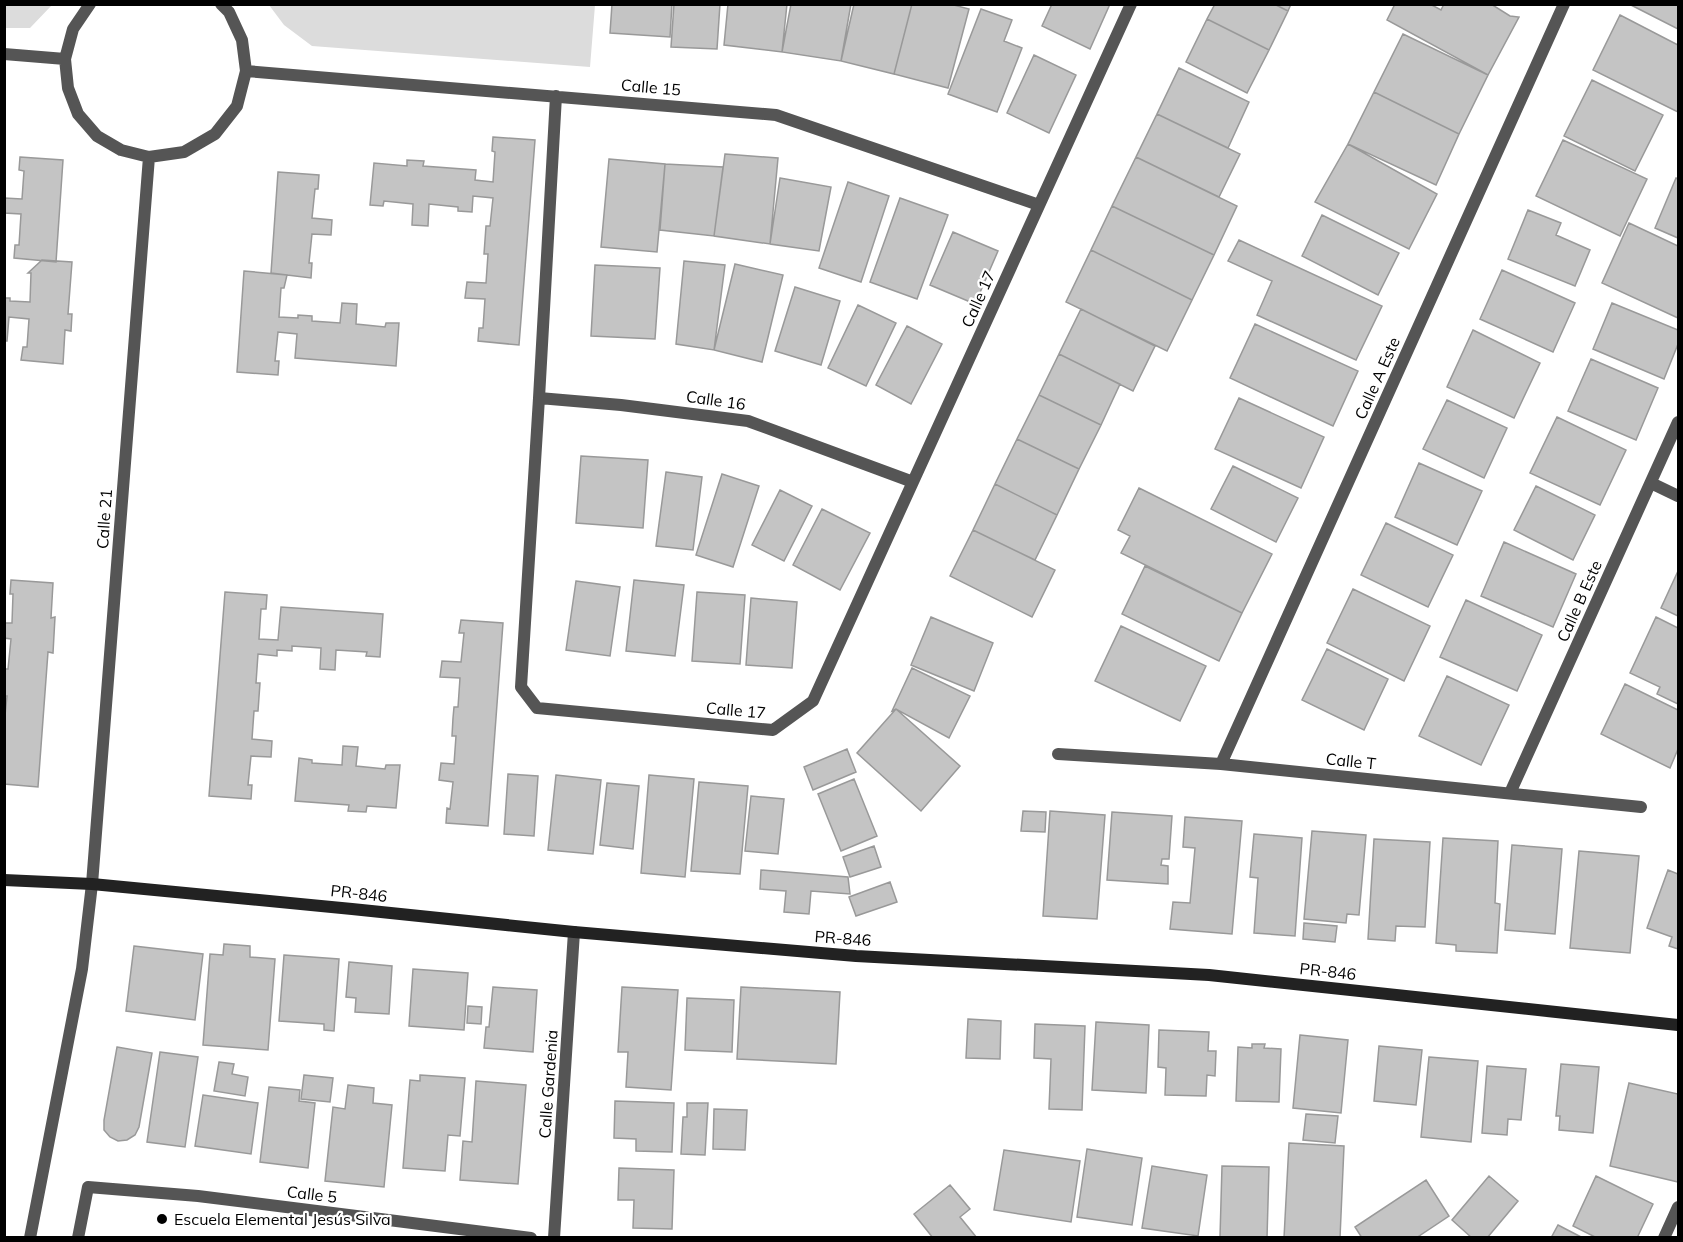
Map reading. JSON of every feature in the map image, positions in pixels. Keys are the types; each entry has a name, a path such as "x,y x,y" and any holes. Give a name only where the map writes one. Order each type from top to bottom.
{"street":[{"path":"90,4 73,29 65,59 68,88 78,114 97,135 121,150 149,157 184,152 215,134 237,106 246,71 242,40 229,12 220,4"},
{"name":"Calle 17","path":"556,96 520,687 537,708 773,730 813,701 1131,4"},
{"name":"Calle A Este","path":"1221,764 1564,4"},
{"path":"4,54 65,59"},
{"name":"Calle 15","path":"246,71 776,115 1039,205"},
{"name":"Calle 21","path":"30,1238 82,969 92,884 149,157"},
{"name":"Calle 16","path":"539,398 621,405 748,421 913,482"},
{"name":"Calle B Este","path":"1510,793 1678,422"},
{"path":"1651,483 1678,496"},
{"name":"Calle T","path":"1058,754 1221,764 1641,807"},
{"name":"PR-846","path":"4,880 92,884 574,932 856,956 1209,975 1678,1025"},
{"name":"Calle Gardenia","path":"554,1238 574,932"},
{"name":"Calle 5","path":"78,1238 88,1187 198,1196 531,1238"},
{"path":"1664,1238 1678,1207"}],"shaded area":[{"path":"5,4 52,5 30,28 5,28"},
{"path":"269,5 595,5 590,67 312,46 284,25"}],"building":[{"path":"612,4 672,4 670,37 610,33"},
{"path":"674,4 720,4 717,49 671,47"},
{"path":"728,4 787,4 782,52 724,45"},
{"path":"791,4 851,4 841,61 782,52"},
{"path":"854,4 912,4 894,74 841,61"},
{"path":"912,4 950,4 969,9 948,88 894,74"},
{"path":"1052,4 1110,4 1090,49 1042,26"},
{"path":"1215,4 1274,4 1288,11 1269,50 1207,19"},
{"path":"1274,4 1291,4 1288,11"},
{"path":"1395,4 1430,4 1441,10 1444,4 1491,4 1510,16 1519,17 1488,75 1387,20"},
{"path":"1629,4 1678,4 1678,29"},
{"path":"981,9 1012,20 1004,41 1022,48 997,112 948,94"},
{"path":"1620,15 1678,45 1678,112 1593,70"},
{"path":"1207,19 1269,50 1247,93 1186,62"},
{"path":"1403,34 1488,75 1459,134 1374,92"},
{"path":"1034,55 1076,75 1049,133 1007,113"},
{"path":"1179,68 1249,102 1228,148 1157,114"},
{"path":"1592,80 1663,115 1635,171 1564,136"},
{"path":"1374,92 1459,134 1436,185 1348,144"},
{"path":"1157,114 1240,154 1219,197 1136,157"},
{"path":"493,137 535,140 519,345 478,341 479,328 483,328 485,299 465,298 467,282 486,283 488,254 484,254 486,226 490,226 493,198 473,196 472,212 458,211 458,207 429,204 428,226 412,225 413,204 384,201 383,206 370,205 374,163 407,166 407,160 424,161 423,166 476,170 475,180 493,182 495,152 492,151"},
{"path":"1563,140 1647,179 1620,236 1536,196"},
{"path":"1348,144 1437,194 1409,249 1315,202"},
{"path":"725,154 778,158 770,244 714,236"},
{"path":"20,157 63,160 56,262 14,258 15,245 19,245 21,214 4,213 4,207 5,198 22,199 24,171 19,170"},
{"path":"1136,157 1237,206 1214,255 1112,206"},
{"path":"609,159 665,164 657,252 601,247"},
{"path":"665,164 723,167 714,236 660,230"},
{"path":"278,172 319,175 312,218 332,220 331,235 312,234 309,263 312,263 311,278 271,273"},
{"path":"780,178 831,187 819,251 770,244"},
{"path":"1676,178 1678,179 1678,238 1655,228"},
{"path":"848,182 889,196 861,282 819,268"},
{"path":"900,198 948,215 917,299 870,282"},
{"path":"1112,206 1214,255 1192,300 1091,250"},
{"path":"1528,210 1561,223 1556,235 1590,250 1575,286 1508,259"},
{"path":"1322,215 1399,253 1378,295 1302,256"},
{"path":"1629,223 1678,246 1678,318 1602,283"},
{"path":"953,232 998,251 975,304 930,285"},
{"path":"1239,240 1382,306 1356,360 1257,315 1272,281 1228,261"},
{"path":"1091,250 1192,300 1167,351 1066,302"},
{"path":"42,260 72,262 68,314 72,314 71,331 65,330 63,364 21,360 23,347 27,347 29,319 9,317 7,341 4,341 4,298 10,298 10,301 30,302 31,273 28,273"},
{"path":"684,261 725,265 714,350 676,344"},
{"path":"735,264 783,275 762,362 714,350"},
{"path":"595,265 660,268 655,339 591,336"},
{"path":"1502,270 1575,303 1553,352 1480,319"},
{"path":"244,271 287,275 284,288 281,288 279,317 312,316 312,321 340,323 342,303 357,304 356,324 385,327 386,323 399,323 396,366 295,358 297,334 278,332 275,361 279,361 278,375 237,372"},
{"path":"795,287 840,301 821,365 775,351"},
{"path":"1612,303 1678,330 1678,344 1664,379 1593,349"},
{"path":"858,305 896,323 866,386 828,368"},
{"path":"1081,309 1155,346 1133,391 1059,354"},
{"path":"1255,324 1358,371 1333,426 1230,378"},
{"path":"907,326 942,344 911,404 876,385"},
{"path":"1473,330 1540,363 1514,418 1447,387"},
{"path":"1059,354 1120,384 1101,425 1039,395"},
{"path":"1591,359 1658,388 1636,440 1568,411"},
{"path":"1039,395 1101,425 1079,469 1017,439"},
{"path":"1239,398 1324,437 1301,488 1215,449"},
{"path":"1447,400 1507,428 1484,478 1423,449"},
{"path":"1557,417 1626,450 1600,505 1530,473"},
{"path":"1017,439 1079,469 1057,515 995,484"},
{"path":"581,456 648,460 643,528 576,523"},
{"path":"1419,463 1482,491 1457,545 1395,517"},
{"path":"1233,466 1298,498 1276,542 1211,509"},
{"path":"666,472 702,477 693,550 656,546"},
{"path":"722,474 759,486 733,567 696,555"},
{"path":"995,484 1057,515 1035,560 973,530"},
{"path":"1536,486 1595,515 1573,560 1514,530"},
{"path":"1139,488 1272,554 1242,613 1121,553 1130,536 1118,530"},
{"path":"780,490 812,506 784,561 752,545"},
{"path":"822,509 870,533 840,590 793,565"},
{"path":"1386,523 1453,555 1428,607 1361,575"},
{"path":"973,530 1055,570 1032,617 950,576"},
{"path":"1504,542 1576,574 1553,627 1481,596"},
{"path":"1145,566 1242,613 1219,661 1122,614"},
{"path":"1678,571 1678,616 1661,608"},
{"path":"11,580 53,583 51,618 55,617 53,653 48,652 38,787 4,784 4,725 7,696 4,696 4,671 8,669 11,639 4,638 4,623 12,623"},
{"path":"634,580 684,585 675,656 626,651"},
{"path":"576,581 620,587 610,656 566,650"},
{"path":"1353,589 1430,626 1404,681 1327,643"},
{"path":"225,592 267,595 266,609 261,609 259,639 278,640 281,607 383,614 380,657 366,656 367,652 336,650 335,670 320,669 321,648 292,646 292,651 277,650 277,656 258,654 256,683 260,683 258,711 254,711 252,739 272,741 271,757 251,756 248,785 252,785 251,799 209,796"},
{"path":"697,592 745,595 740,664 692,661"},
{"path":"751,598 797,602 792,668 746,665"},
{"path":"1466,600 1542,635 1517,691 1440,657"},
{"path":"931,617 993,643 974,691 911,665"},
{"path":"1656,617 1678,628 1678,704 1657,694 1660,687 1630,673"},
{"path":"461,620 503,623 488,826 446,823 453,782 439,780 441,763 454,764 456,736 452,736 453,718 454,707 458,707 460,678 440,677 442,661 461,662 464,633 459,633"},
{"path":"1121,626 1206,666 1180,721 1095,681"},
{"path":"1327,649 1388,679 1364,730 1302,700"},
{"path":"912,668 970,696 949,738 896,709 892,711"},
{"path":"1447,676 1509,705 1481,765 1419,736"},
{"path":"1625,684 1678,710 1678,749 1670,768 1601,734"},
{"path":"896,709 960,766 921,811 857,753"},
{"path":"343,746 358,747 356,766 385,769 386,765 400,765 396,808 367,806 366,812 348,811 349,805 295,801 299,758 312,760 312,763 342,765"},
{"path":"847,749 856,772 813,790 804,767"},
{"path":"508,774 538,776 534,836 504,834"},
{"path":"556,775 601,780 593,854 548,850"},
{"path":"649,775 694,779 685,877 641,873"},
{"path":"854,779 877,836 841,851 818,794"},
{"path":"699,782 748,786 740,874 691,871"},
{"path":"607,783 639,786 633,849 600,845"},
{"path":"751,796 784,799 778,854 745,851"},
{"path":"1023,811 1046,812 1045,832 1021,831"},
{"path":"1050,811 1105,815 1097,919 1043,916"},
{"path":"1112,812 1172,816 1169,859 1162,859 1161,865 1168,866 1168,884 1107,880"},
{"path":"1185,817 1242,821 1232,934 1170,929 1173,902 1190,903 1195,848 1183,847"},
{"path":"1312,831 1366,835 1359,915 1347,914 1346,923 1304,919"},
{"path":"1254,834 1302,838 1295,936 1254,933 1258,878 1250,877"},
{"path":"1443,838 1498,841 1495,903 1500,904 1497,953 1456,951 1456,945 1436,943"},
{"path":"1374,839 1430,842 1425,927 1396,926 1395,941 1368,939"},
{"path":"1512,845 1562,849 1555,934 1505,930"},
{"path":"874,846 881,867 850,877 843,857"},
{"path":"1579,851 1639,856 1630,953 1570,948"},
{"path":"761,870 848,877 850,894 811,891 809,914 784,912 786,891 760,889"},
{"path":"1668,870 1678,874 1678,949 1669,946 1672,937 1647,928"},
{"path":"890,882 897,902 856,916 849,897"},
{"path":"1304,923 1337,926 1335,942 1303,939"},
{"path":"224,944 250,946 250,957 275,959 268,1050 203,1045 210,954 223,955"},
{"path":"134,946 203,954 195,1020 126,1011"},
{"path":"284,955 339,959 334,1031 324,1030 324,1024 279,1021"},
{"path":"349,962 392,966 389,1014 355,1012 356,998 346,997"},
{"path":"413,969 468,973 464,1030 409,1026"},
{"path":"493,987 537,990 533,1052 484,1048 486,1027 489,1027"},
{"path":"622,987 678,990 671,1090 626,1087 628,1052 618,1052"},
{"path":"741,987 840,992 836,1064 737,1059"},
{"path":"687,998 734,1000 732,1052 685,1050"},
{"path":"468,1006 482,1007 481,1024 467,1023"},
{"path":"968,1019 1001,1021 1000,1059 966,1058"},
{"path":"1096,1022 1149,1025 1146,1093 1092,1090"},
{"path":"1035,1024 1085,1026 1082,1110 1049,1109 1051,1059 1034,1058"},
{"path":"1159,1030 1209,1032 1208,1051 1216,1051 1215,1076 1207,1075 1206,1096 1165,1095 1166,1068 1158,1067"},
{"path":"1300,1035 1348,1040 1341,1113 1293,1108"},
{"path":"1252,1044 1265,1044 1264,1048 1281,1049 1279,1102 1236,1101 1238,1047 1252,1048"},
{"path":"1379,1046 1422,1050 1416,1105 1374,1101"},
{"path":"117,1047 152,1053 139,1127 135,1135 127,1140 118,1141 104,1130"},
{"path":"160,1052 198,1057 185,1147 147,1142"},
{"path":"1429,1057 1478,1061 1471,1142 1421,1137"},
{"path":"219,1062 234,1064 232,1074 248,1077 245,1096 214,1091"},
{"path":"1561,1064 1599,1067 1593,1133 1559,1130 1560,1116 1556,1116"},
{"path":"1487,1066 1526,1069 1521,1120 1508,1119 1507,1135 1482,1133"},
{"path":"304,1075 333,1078 330,1102 301,1099"},
{"path":"420,1075 465,1078 460,1136 448,1135 445,1171 403,1168 410,1080 420,1081"},
{"path":"476,1081 526,1085 518,1184 460,1180 463,1141 472,1142"},
{"path":"1629,1083 1678,1094 1678,1182 1610,1166"},
{"path":"348,1085 374,1088 373,1103 392,1105 384,1187 325,1181 333,1107 345,1109"},
{"path":"269,1087 300,1090 299,1101 315,1103 308,1168 260,1162"},
{"path":"203,1095 258,1103 251,1154 195,1146"},
{"path":"615,1101 674,1103 672,1152 636,1151 636,1139 614,1138"},
{"path":"687,1103 708,1103 705,1155 681,1154 683,1117 687,1117"},
{"path":"714,1109 747,1110 745,1150 713,1149"},
{"path":"1306,1114 1338,1116 1335,1143 1303,1140"},
{"path":"1289,1143 1344,1146 1340,1238 1284,1238"},
{"path":"1087,1149 1142,1158 1132,1225 1077,1217"},
{"path":"1004,1150 1080,1161 1071,1222 994,1210"},
{"path":"1152,1166 1207,1175 1198,1236 1142,1228"},
{"path":"1222,1166 1269,1167 1267,1238 1220,1237"},
{"path":"619,1168 674,1170 672,1229 633,1228 634,1200 618,1200"},
{"path":"1489,1176 1518,1201 1487,1238 1472,1238 1452,1220"},
{"path":"1596,1176 1653,1204 1637,1238 1597,1238 1573,1226"},
{"path":"1426,1180 1449,1216 1416,1238 1362,1238 1355,1227"},
{"path":"950,1185 970,1209 960,1217 977,1238 933,1238 914,1214"},
{"path":"1558,1225 1583,1238 1551,1238"}],"place":[{"name":"Escuela Elemental Jesús Silva","path":"162,1219"}]}
